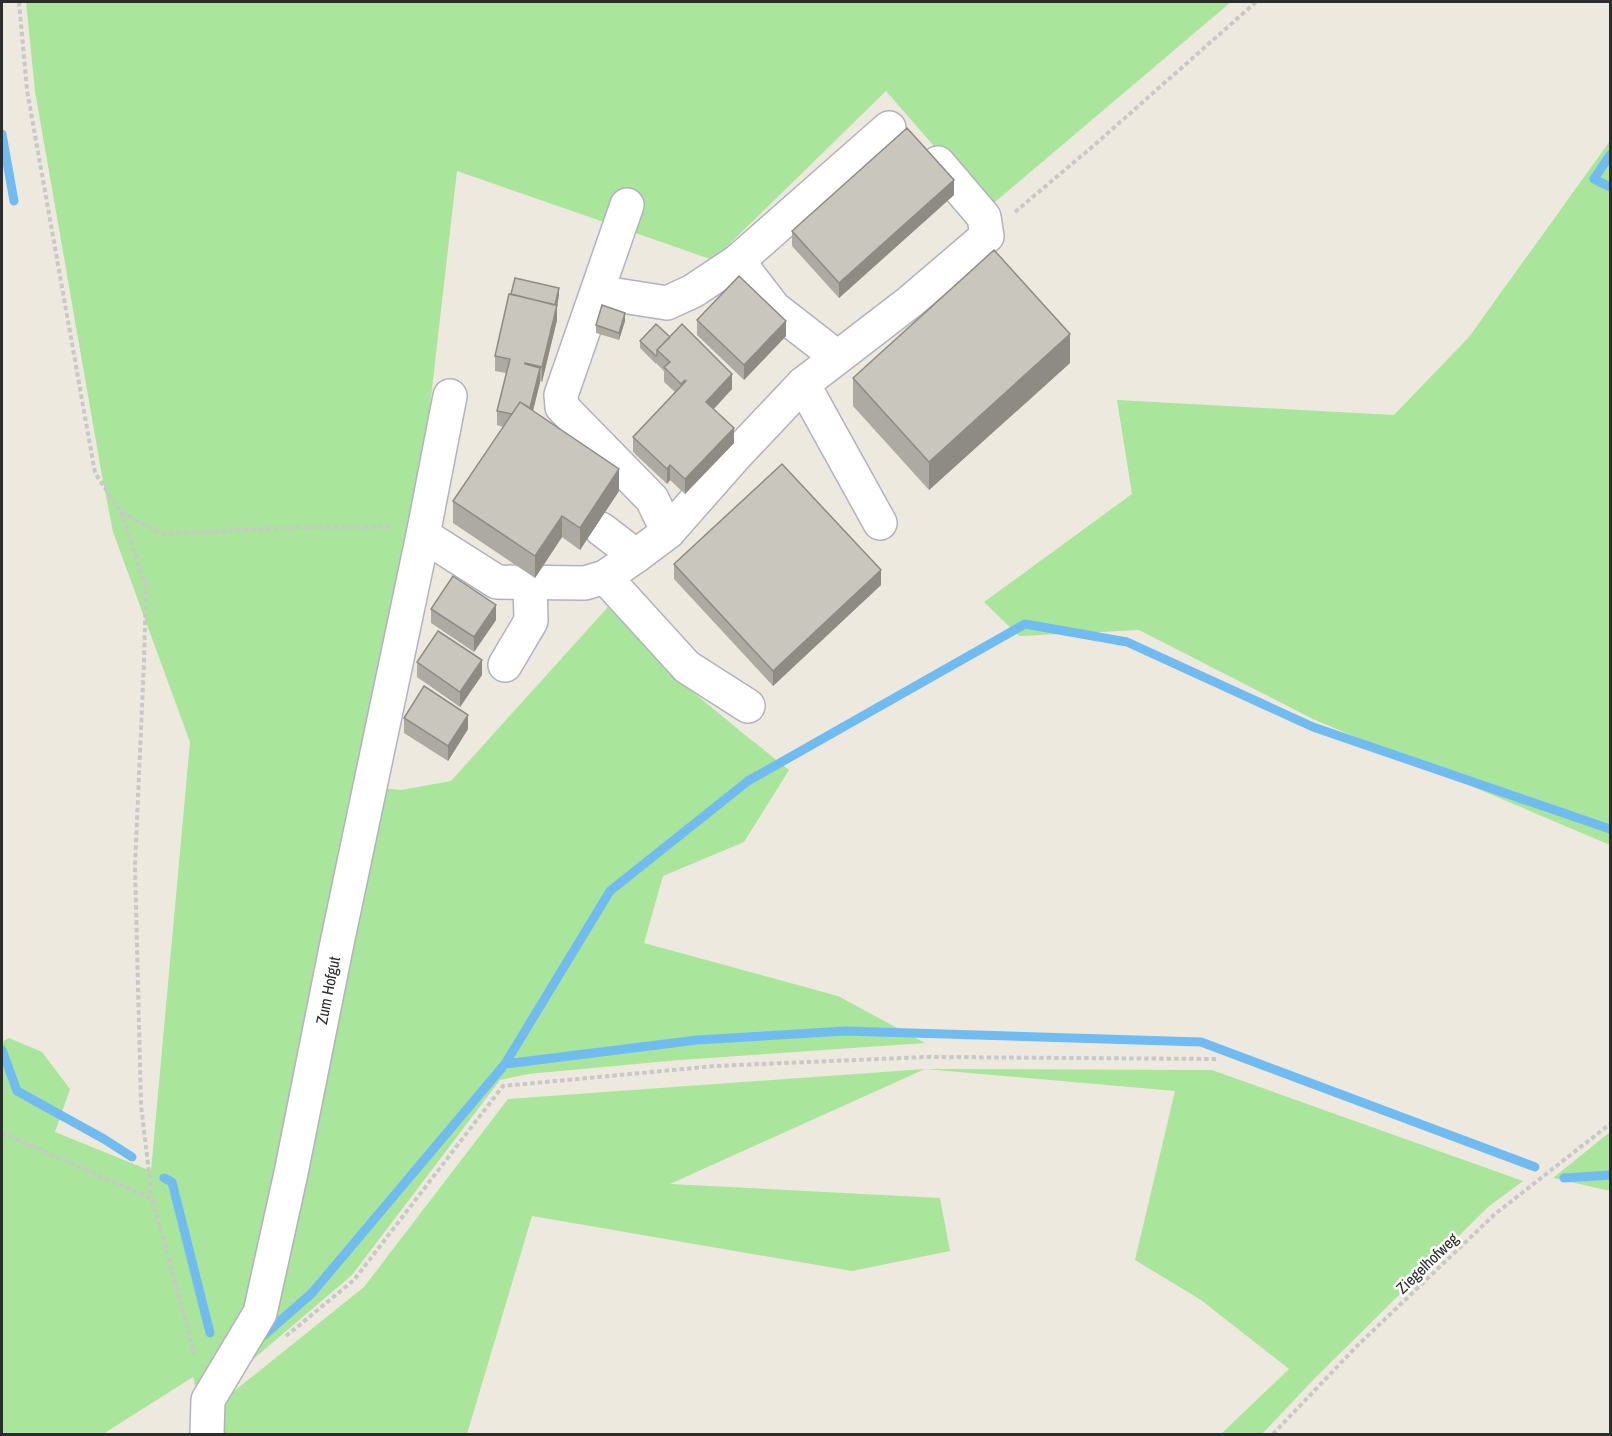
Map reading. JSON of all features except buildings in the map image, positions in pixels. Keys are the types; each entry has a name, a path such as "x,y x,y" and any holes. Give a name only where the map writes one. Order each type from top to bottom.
{"street":[{"path":"597,292 667,303 693,291 738,261 889,128"},
{"path":"423,535 497,582 585,583 605,577 636,556 668,532 803,384 911,301 987,236 984,217 938,163"},
{"path":"627,205 561,395 562,407 652,499 668,532"},
{"path":"738,261 774,308 837,357"},
{"path":"803,384 879,523"},
{"name":"Zum Hofgut","path":"207,1434 208,1401 260,1313 291,1173 450,396"},
{"path":"601,529 636,556"},
{"path":"605,577 687,667 748,706"},
{"path":"506,665 531,621 530,582"}],"path":[{"path":"19,2 27,90 95,472 121,512 146,587 135,865 141,1105 152,1199 208,1401"},
{"path":"987,236 1256,2"},
{"path":"121,512 162,534 387,526 423,535"},
{"path":"281,1340 354,1280 502,1086 715,1066 925,1057 1216,1059"},
{"name":"Ziegelhofweg","path":"1273,1434 1357,1346 1495,1214 1611,1124"},
{"path":"2,1133 152,1199"}],"green space":[{"path":"26,2 1231,2 988,208 886,91 713,260 457,171 414,545 249,1312 200,1402 193,1377 103,1434 2,1434 2,1042 9,1038 42,1052 70,1089 55,1132 151,1171 190,742 113,532 35,91"},
{"path":"1610,141 1610,845 1313,719 1139,630 1019,636 984,602 1132,494 1117,400 1394,415 1469,337"},
{"path":"608,607 670,673 789,770 744,842 663,876 644,943 838,996 925,1043 679,1060 528,1074 500,1080 352,1275 217,1390 265,1314 378,788 401,790 451,781"},
{"path":"925,1069 1212,1070 1523,1181 1488,1207 1316,1377 1262,1434 1221,1434 1289,1369 1201,1300 1135,1260 1175,1091"},
{"path":"925,1069 670,1184 940,1198 950,1251 852,1271 532,1216 467,1434 218,1434 218,1404 364,1287 508,1099"},
{"path":"1610,1132 1610,1191 1553,1178"}],"waterway":[{"path":"2,134 14,201"},
{"path":"1610,155 1594,179 1610,187"},
{"path":"505,1064 610,891 748,781 1025,624 1127,642 1313,727 1610,829"},
{"path":"263,1336 312,1293 505,1064 697,1040 846,1031 1201,1042 1535,1167"},
{"path":"2,1050 17,1091 132,1157"},
{"path":"1564,1178 1610,1175"},
{"path":"164,1178 172,1182 210,1333"}]}
